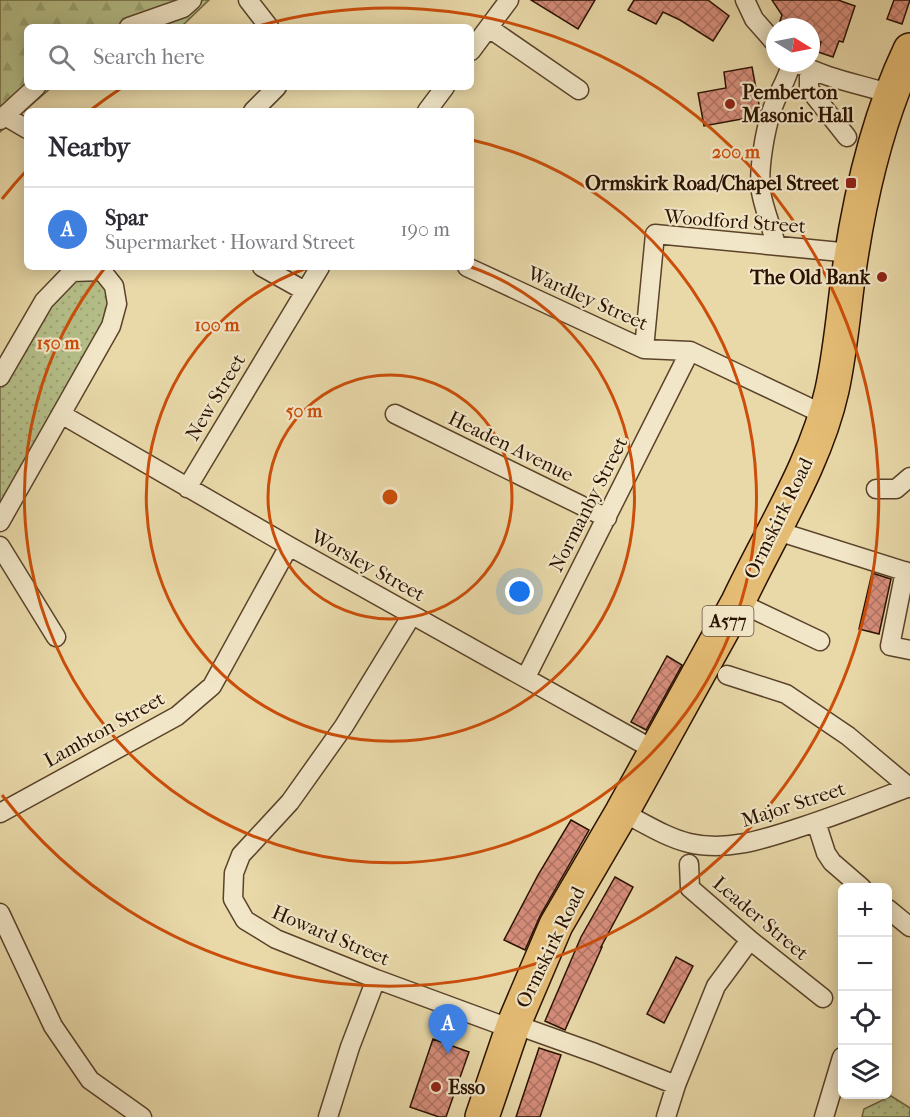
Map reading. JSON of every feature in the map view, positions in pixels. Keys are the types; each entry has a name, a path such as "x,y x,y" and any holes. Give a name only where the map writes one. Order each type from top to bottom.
{"highway":[{"name":"Ormskirk Road","path":"482,1117 513,1026 556,925 622,812 738,602 809,457 832,389 851,253 865,181 891,94 910,50"}],"street":[{"path":"138,24 183,8 192,0"},
{"path":"248,0 267,24"},
{"path":"745,0 754,19 766,33"},
{"path":"474,47 489,28 500,3"},
{"path":"489,28 579,90"},
{"path":"777,245 761,192 761,169 771,110 788,72"},
{"path":"805,72 809,89 847,137"},
{"path":"818,72 891,94"},
{"path":"24,128 3,118 33,90"},
{"path":"257,108 275,90"},
{"path":"429,108 443,90"},
{"name":"Woodford Street","path":"644,349 655,234 851,253"},
{"path":"0,377 44,301 72,272 93,270"},
{"path":"0,522 111,326 117,304 114,286 104,270"},
{"path":"267,270 305,291"},
{"name":"New Street","path":"187,488 318,270"},
{"name":"Wardley Street","path":"473,270 644,349 690,351 825,415"},
{"name":"Normanby Street","path":"526,677 690,351"},
{"name":"Worsley Street","path":"61,414 289,546 656,750"},
{"name":"Headen Avenue","path":"395,414 607,518"},
{"path":"876,489 896,489 910,477"},
{"path":"774,530 907,572 890,646 910,650"},
{"path":"0,546 56,637"},
{"name":"Lambton Street","path":"0,813 177,716 212,686 289,546"},
{"path":"738,602 820,641"},
{"name":"Howard Street","path":"412,615 344,726 290,802 241,855 234,873 233,899 245,920 276,939 376,980 501,1025 525,1028 676,1085"},
{"path":"727,675 786,694 848,736 910,787"},
{"name":"Major Street","path":"622,812 664,834 689,843 723,846 748,843 816,822 910,787"},
{"path":"816,822 826,853 832,862 856,883"},
{"name":"Leader Street","path":"689,864 690,888 750,940 823,998"},
{"path":"892,912 910,927"},
{"path":"0,913 53,1026 90,1080 142,1117"},
{"path":"666,1117 676,1085 716,986 750,940"},
{"path":"328,1117 350,1047 376,980"},
{"path":"824,1117 838,1070"}],"green space":[{"path":"0,0 209,0 184,24 24,24 24,90 49,90 28,108 24,108 24,111 0,132"},
{"path":"102,271 117,304 0,522 0,377 59,285"},
{"path":"892,1097 910,1108 910,1117 862,1117 864,1109 885,1099 892,1099"}],"building":[{"path":"531,0 595,0 578,29"},
{"path":"634,0 708,0 729,16 713,41 663,12 656,24 628,10"},
{"path":"772,0 838,0 855,6 843,42 839,41 833,57 820,53 820,18 781,18 782,15"},
{"path":"894,0 910,0 902,24 887,19"},
{"name":"Pemberton Masonic Hall","path":"752,67 760,110 758,116 704,126 698,93 726,88 724,72"},
{"path":"872,573 891,579 879,634 859,629"},
{"path":"667,656 682,665 646,730 631,722"},
{"path":"571,820 589,830 540,916 525,950 504,940 538,875"},
{"path":"615,877 633,887 601,947 565,1030 545,1021 581,937"},
{"path":"676,957 693,966 664,1023 647,1014"},
{"name":"Esso","path":"433,1039 469,1052 446,1117 439,1117 410,1107"},
{"path":"539,1048 561,1055 540,1117 516,1117"}],"place":[{"name":"Pemberton Masonic Hall","path":"730,104"},
{"name":"Ormskirk Road/Chapel Street","path":"851,183"},
{"name":"The Old Bank","path":"882,277"},
{"name":"Spar","path":"448,1054"},
{"name":"Esso","path":"436,1087"}]}
